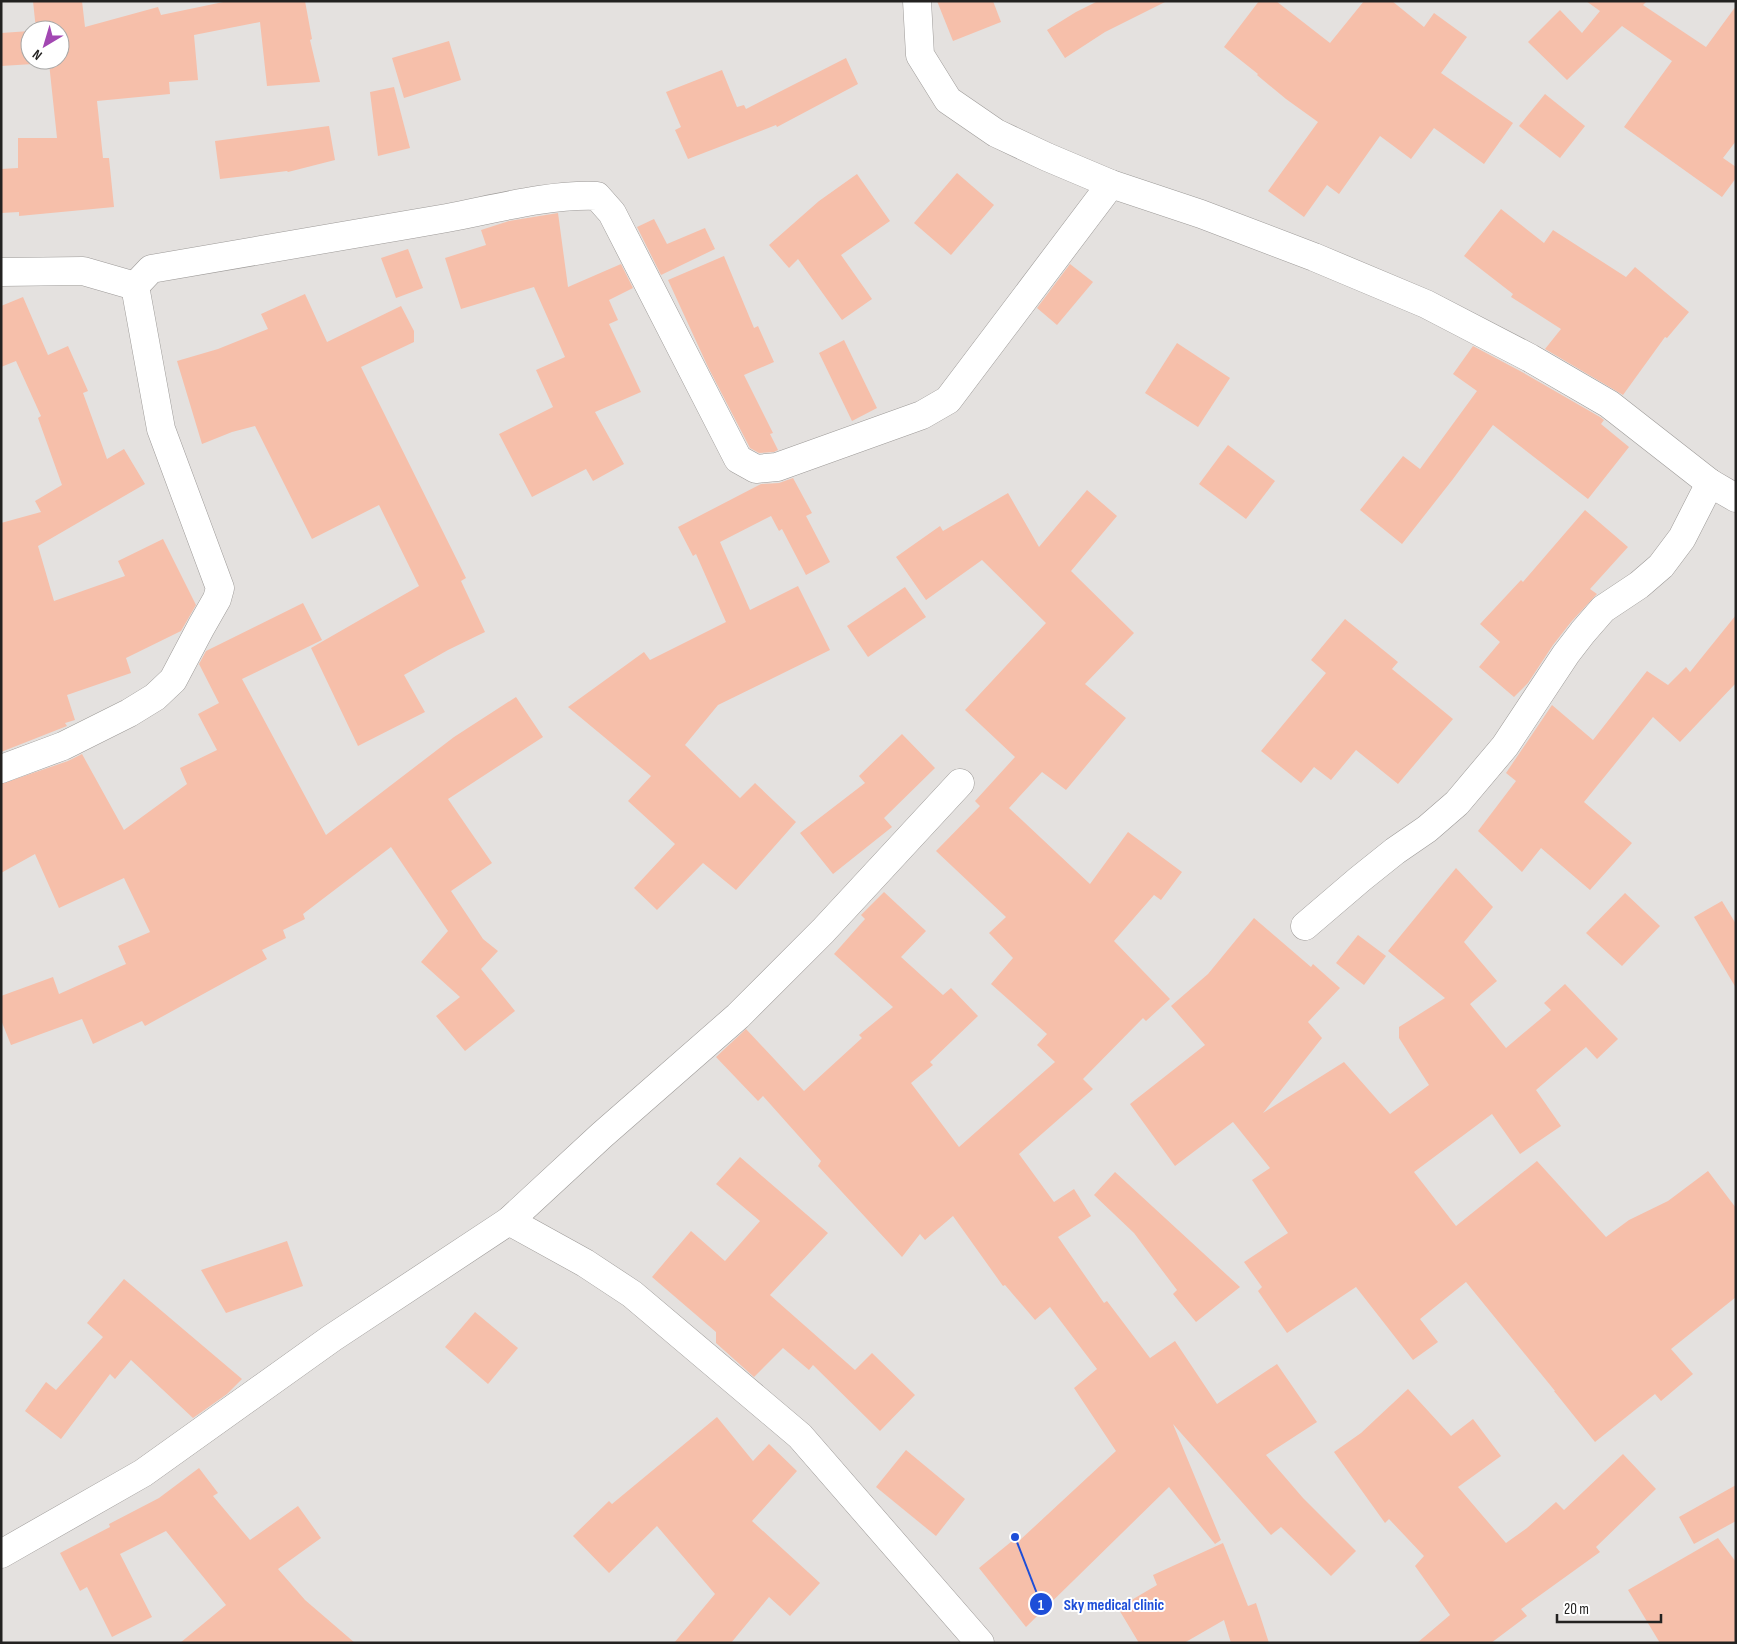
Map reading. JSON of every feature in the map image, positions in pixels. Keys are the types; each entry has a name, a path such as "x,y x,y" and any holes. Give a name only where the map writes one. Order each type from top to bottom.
{"street":[{"path":"917,1 920,55 948,100 996,133 1047,158 1111,184 1201,214 1314,257 1426,304 1530,358 1609,404 1710,483 1736,498"},
{"path":"135,286 151,269 557,197 597,196 612,213 738,459 756,469 777,467 922,415 948,400 1111,184"},
{"path":"1,272 83,271 135,286"},
{"path":"1,769 63,746 129,713 155,697 173,680 218,599 220,588 161,429 135,286"},
{"path":"1305,926 1360,879 1395,851 1427,829 1457,803 1505,746 1566,654 1583,632 1603,609 1639,585 1661,566 1682,538 1710,483"},
{"path":"1,1554 143,1472 332,1338 509,1220 602,1135 738,1016 823,931 960,782"},
{"path":"509,1220 577,1258 632,1294 800,1436 980,1643"}],"building":[{"path":"33,1 82,1 85,27 158,7 161,15 228,1 305,1 312,39 310,40 320,82 267,86 260,22 194,35 198,80 169,82 170,94 97,101 103,158 109,158 114,207 19,216 19,212 1,213 1,169 18,168 18,138 57,138 50,70 70,70 70,20 35,20"},
{"path":"937,1 993,1 1001,22 953,41"},
{"path":"1098,1 1167,1 1105,32 1065,58 1047,30"},
{"path":"1259,1 1276,1 1330,43 1364,1 1392,1 1424,27 1434,13 1467,37 1441,73 1513,123 1484,164 1434,128 1411,159 1380,136 1339,194 1327,185 1304,217 1268,191 1318,122 1286,99 1224,47"},
{"path":"1586,1 1647,1 1643,5 1706,47 1736,6 1736,141 1723,158 1736,167 1736,178 1722,197 1624,127 1672,61 1622,26 1567,80 1528,42 1560,10 1582,33 1600,11"},
{"path":"20,32 20,65 1,66 1,33"},
{"path":"449,41 461,80 404,98 392,58"},
{"path":"846,58 858,84 777,127 776,125 688,159 675,130 681,127 666,92 722,70 737,107 744,105 746,109"},
{"path":"394,87 410,148 378,156 370,92"},
{"path":"1545,94 1585,126 1560,158 1519,126"},
{"path":"329,126 335,160 288,172 220,179 215,141"},
{"path":"957,173 994,205 951,255 914,223"},
{"path":"857,174 890,221 841,255 872,299 842,320 798,259 789,268 769,245 819,201"},
{"path":"1501,209 1544,243 1553,230 1626,277 1635,267 1689,312 1667,338 1665,337 1623,395 1545,349 1561,329 1511,297 1513,294 1464,256"},
{"path":"558,213 568,287 621,264 633,288 609,300 618,320 609,324 641,392 595,412 624,464 593,481 586,469 532,497 499,434 553,407 536,370 565,357 534,287 461,309 445,258 486,245 481,230 509,221"},
{"path":"654,219 667,244 705,228 715,249 661,275 637,227"},
{"path":"408,249 423,288 396,298 381,258"},
{"path":"724,256 754,328 758,326 774,362 744,375 773,433 770,434 778,450 774,452 759,453 750,448 708,367 668,280"},
{"path":"1070,264 1093,282 1057,325 1037,308"},
{"path":"305,294 327,342 401,306 414,331 414,342 361,367 466,578 461,581 485,632 404,675 425,712 358,746 311,648 419,586 379,505 312,539 255,426 232,432 202,444 177,361 218,349 268,329 261,314"},
{"path":"23,297 48,355 68,346 88,391 83,393 107,459 124,449 145,484 38,546 54,601 125,576 118,561 163,539 196,605 181,631 126,658 131,673 67,695 75,720 65,723 67,726 1,752 1,523 41,512 35,501 62,485 38,418 41,416 16,361 1,367 1,306"},
{"path":"844,340 877,408 852,421 819,353"},
{"path":"1177,343 1230,378 1198,427 1145,393"},
{"path":"1473,346 1600,417 1604,420 1601,424 1629,447 1588,499 1493,425 1402,544 1360,510 1403,456 1420,469 1477,391 1453,374"},
{"path":"1228,445 1275,481 1246,519 1199,484"},
{"path":"793,478 812,513 806,516 830,562 806,575 782,529 779,531 771,516 720,542 750,610 798,586 830,650 718,705 685,745 740,798 755,783 796,822 736,890 703,863 657,910 634,888 675,844 628,801 651,776 568,707 644,652 650,660 726,622 696,554 693,556 678,527 761,484 779,483"},
{"path":"1087,490 1117,516 1071,571 1134,633 1085,684 1126,718 1066,790 1042,772 1009,808 1090,884 1128,832 1182,872 1161,900 1154,895 1114,941 1170,999 1146,1021 1143,1018 1083,1079 1093,1089 1019,1154 1054,1202 1074,1189 1091,1216 1058,1237 1104,1303 1107,1301 1150,1358 1175,1341 1217,1404 1277,1364 1317,1422 1266,1455 1303,1498 1356,1551 1331,1576 1281,1527 1271,1535 1173,1424 1221,1540 1215,1544 1169,1487 1026,1627 979,1568 1017,1537 1020,1540 1116,1451 1074,1388 1097,1369 1050,1307 1035,1320 1005,1285 1003,1286 953,1216 925,1240 920,1234 902,1257 818,1166 821,1161 763,1096 758,1101 716,1057 746,1029 804,1091 862,1038 859,1035 893,1007 834,954 865,919 861,915 884,892 926,931 901,957 943,995 951,988 978,1016 930,1062 933,1065 911,1083 959,1147 1055,1062 1037,1045 1047,1034 991,984 1013,958 989,933 1006,917 936,851 980,806 975,801 1015,757 965,710 1046,623 982,560 926,600 896,557 940,526 943,531 1008,493 1039,547"},
{"path":"1585,510 1628,547 1590,589 1597,594 1571,622 1528,683 1514,697 1479,667 1500,642 1480,624 1521,580 1523,582"},
{"path":"905,587 926,617 868,657 847,626"},
{"path":"303,603 322,640 242,679 326,835 454,737 516,697 543,737 448,799 492,863 451,891 483,939 498,951 481,969 515,1011 465,1051 436,1016 460,997 421,962 448,931 391,847 303,914 305,919 283,930 286,938 262,950 267,959 145,1026 142,1021 93,1044 82,1019 11,1045 1,1020 1,996 53,977 59,994 126,964 118,946 150,932 124,878 59,908 35,854 1,873 1,784 68,761 82,754 124,830 187,784 180,768 217,750 198,714 219,703 199,664 206,651"},
{"path":"1736,615 1736,683 1680,742 1653,717 1584,802 1632,843 1590,890 1541,848 1522,872 1478,831 1516,781 1506,773 1552,705 1593,740 1647,671 1668,685 1686,667 1690,672"},
{"path":"1345,619 1398,662 1392,669 1453,719 1398,784 1356,750 1331,780 1314,767 1301,783 1261,751 1326,673 1311,660"},
{"path":"902,734 935,768 884,818 892,827 833,874 800,833 865,783 859,776"},
{"path":"1456,868 1493,907 1464,942 1497,981 1470,1004 1506,1048 1551,1010 1544,1003 1565,984 1618,1039 1597,1059 1586,1047 1536,1090 1561,1126 1520,1154 1492,1114 1414,1172 1456,1226 1537,1161 1606,1237 1629,1220 1668,1201 1708,1171 1736,1208 1736,1297 1671,1349 1693,1374 1661,1401 1655,1394 1595,1442 1466,1282 1420,1319 1438,1342 1413,1360 1356,1287 1287,1333 1258,1291 1262,1287 1244,1262 1288,1233 1252,1180 1270,1168 1233,1122 1175,1166 1130,1104 1205,1045 1171,1006 1208,974 1254,918 1311,967 1313,964 1340,988 1308,1022 1322,1038 1263,1113 1344,1062 1390,1114 1429,1085 1399,1038 1399,1027 1445,998 1388,951"},
{"path":"1625,893 1660,926 1622,966 1586,933"},
{"path":"1722,901 1736,924 1736,988 1694,917"},
{"path":"1358,935 1386,956 1364,985 1336,963"},
{"path":"740,1157 828,1233 770,1295 855,1370 872,1353 915,1395 880,1431 813,1365 809,1370 783,1348 754,1377 716,1343 716,1332 652,1277 691,1231 725,1261 760,1221 716,1184"},
{"path":"1115,1172 1240,1287 1196,1322 1173,1294 1177,1290 1134,1233 1094,1195"},
{"path":"287,1241 303,1286 226,1313 201,1270"},
{"path":"124,1279 242,1379 227,1394 193,1418 131,1360 115,1379 110,1374 61,1439 25,1411 46,1382 56,1390 103,1337 87,1323"},
{"path":"475,1312 518,1348 488,1384 445,1347"},
{"path":"1408,1389 1451,1436 1473,1419 1501,1456 1458,1487 1506,1543 1527,1528 1556,1502 1564,1510 1623,1454 1656,1489 1596,1547 1600,1552 1521,1609 1527,1616 1491,1643 1417,1643 1450,1615 1415,1566 1424,1556 1389,1519 1385,1523 1334,1452 1361,1433"},
{"path":"717,1417 753,1461 769,1444 797,1471 752,1521 820,1583 790,1616 769,1597 731,1643 674,1643 715,1594 657,1526 609,1573 573,1536 609,1501 612,1504"},
{"path":"906,1450 965,1499 936,1536 876,1487"},
{"path":"199,1468 218,1493 213,1496 250,1540 298,1506 321,1538 278,1569 305,1600 355,1643 180,1643 226,1605 166,1531 120,1554 152,1617 112,1637 87,1587 80,1591 60,1553 110,1527 109,1524 159,1498"},
{"path":"1736,1485 1736,1521 1694,1544 1679,1517"},
{"path":"1718,1538 1736,1562 1736,1643 1660,1643 1628,1590"},
{"path":"1223,1543 1248,1606 1256,1603 1269,1643 1231,1643 1224,1620 1184,1643 1139,1643 1118,1608 1157,1585 1153,1575"}],"place":[{"name":"Sky medical clinic","path":"1015,1537"}]}
